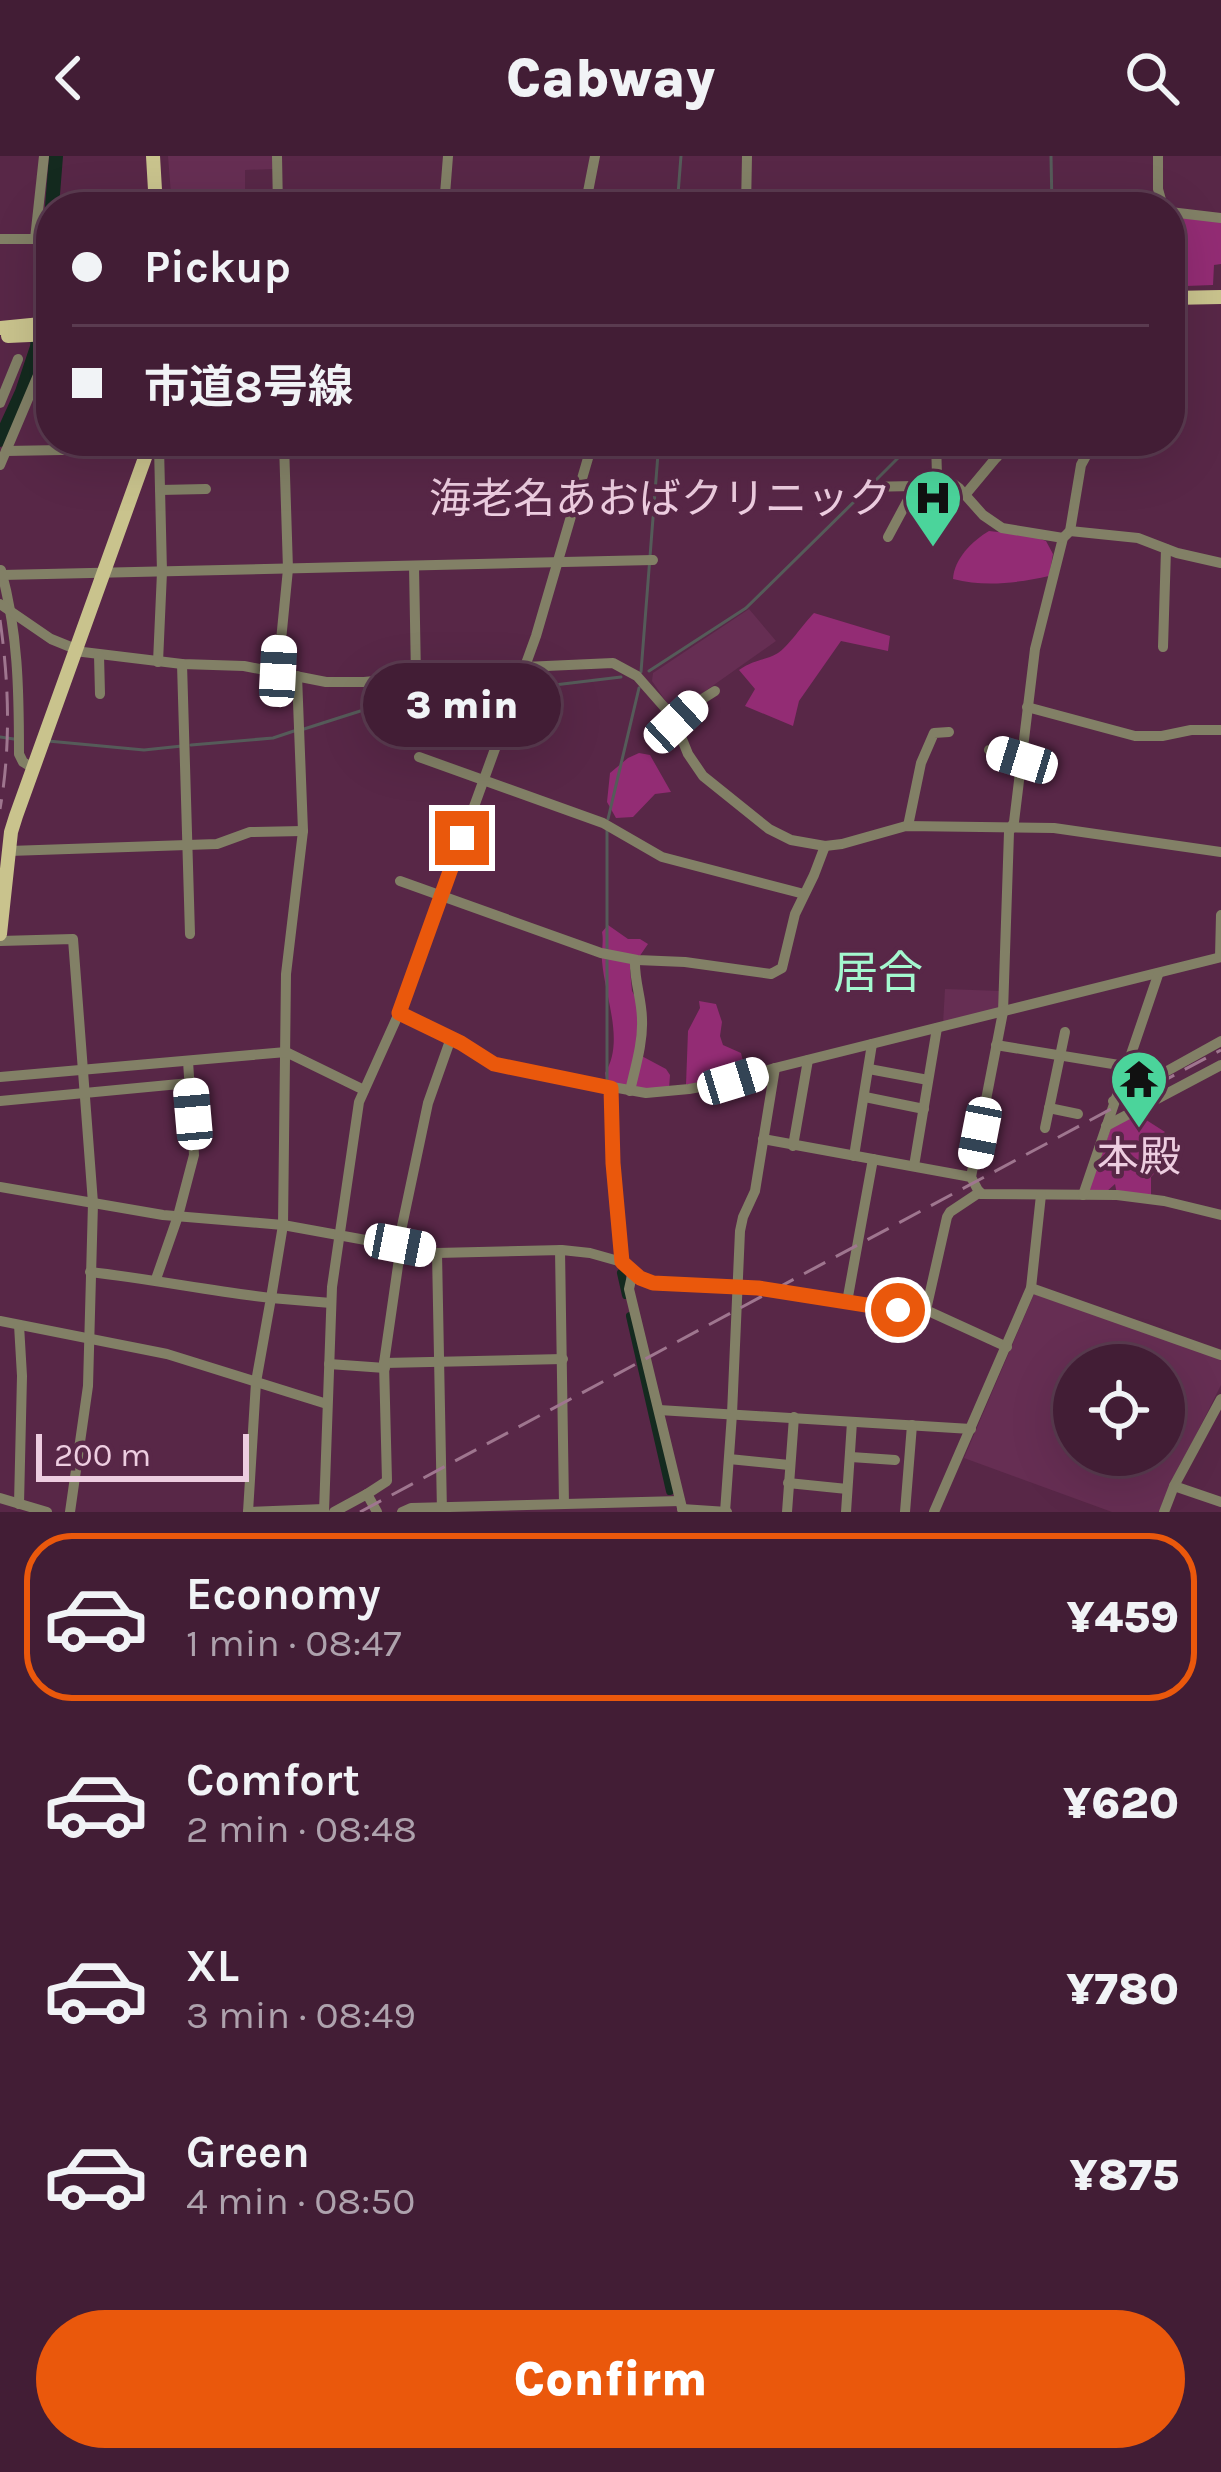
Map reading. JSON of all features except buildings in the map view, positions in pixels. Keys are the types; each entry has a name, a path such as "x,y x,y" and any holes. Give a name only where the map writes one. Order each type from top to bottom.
{"main road":[{"path":"157,156 159,192"},
{"path":"1185,298 1221,297"},
{"path":"0,319 36,317"},
{"path":"0,333 36,323"},
{"path":"0,333 36,335"},
{"path":"0,938 2,894 16,816 149,456"}],"street":[{"path":"40,192 44,156"},
{"path":"277,156 278,192"},
{"path":"446,192 448,156"},
{"path":"588,192 595,156"},
{"path":"746,192 747,156"},
{"path":"1158,156 1159,192"},
{"path":"1185,213 1221,218"},
{"path":"0,239 35,239 36,230"},
{"path":"0,403 6,376 18,359"},
{"path":"0,465 36,381"},
{"path":"6,451 36,450"},
{"path":"155,456 162,572 158,662"},
{"path":"278,671 288,569 284,456"},
{"path":"327,1511 331,1304 359,1102 399,1013 516,690 588,456"},
{"path":"937,456 938,476"},
{"path":"980,1192 971,1177 1003,1012 1007,864 1027,707 1036,649 1086,456"},
{"path":"965,496 998,457"},
{"path":"870,487 914,486 938,476 950,480 1002,527 1025,534 1138,538 1221,563"},
{"path":"889,537 914,486"},
{"path":"160,490 206,489"},
{"path":"1163,647 1166,549"},
{"path":"33,768 21,759 20,682 1,571 104,573 651,560"},
{"path":"415,566 416,677"},
{"path":"0,604 51,639 99,655 244,666 326,682 604,662 620,665 638,677 675,719 695,768 785,838 825,846 908,826 1011,827 1071,829 1221,852"},
{"path":"99,655 100,694"},
{"path":"182,664 190,934"},
{"path":"297,676 303,831 286,967 283,1225 256,1382 248,1512 327,1511 388,1481 385,1365 399,1245 428,1103 451,1038"},
{"path":"675,719 716,691"},
{"path":"1027,707 1135,736 1221,730"},
{"path":"908,826 931,735 949,732"},
{"path":"989,750 1022,760"},
{"path":"419,757 608,827 662,857 804,894"},
{"path":"9,851 218,844 250,832 303,831"},
{"path":"400,881 607,954 776,973 782,968 795,914 825,846"},
{"path":"399,1013 494,1064 611,1088 661,1093 733,1081 1221,957 1221,915"},
{"path":"0,938 73,939 93,1203 88,1386 70,1512"},
{"path":"1083,1195 1157,975 1156,959"},
{"path":"631,1091 642,1026 635,960"},
{"path":"914,1166 937,1028"},
{"path":"1045,1128 1065,1032"},
{"path":"1113,1101 1221,1041"},
{"path":"854,1156 872,1044"},
{"path":"996,1045 1125,1066"},
{"path":"0,1077 286,1052 364,1090"},
{"path":"156,1279 195,1145 188,1060"},
{"path":"794,1146 808,1060"},
{"path":"1106,1126 1221,1065"},
{"path":"402,1512 411,1508 682,1507 726,1512 741,1224 755,1191 775,1068"},
{"path":"869,1069 928,1079"},
{"path":"0,1101 190,1083"},
{"path":"611,1088 622,1262"},
{"path":"865,1097 924,1109"},
{"path":"1049,1108 1078,1114"},
{"path":"763,1138 971,1177"},
{"path":"848,1302 873,1159"},
{"path":"0,1187 178,1216 283,1225 436,1252 590,1253 622,1262 653,1283 737,1287 926,1310 1007,1347"},
{"path":"926,1310 947,1217 980,1192 1148,1198 1221,1215"},
{"path":"936,1512 1031,1288 1041,1195"},
{"path":"560,1250 570,1507"},
{"path":"436,1252 442,1510"},
{"path":"633,1271 629,1289 682,1507"},
{"path":"90,1272 331,1304"},
{"path":"1031,1288 1221,1355"},
{"path":"0,1321 167,1354 327,1404"},
{"path":"19,1324 20,1507"},
{"path":"329,1364 563,1359"},
{"path":"1164,1512 1221,1399"},
{"path":"659,1410 971,1429"},
{"path":"787,1512 794,1417"},
{"path":"846,1512 852,1422"},
{"path":"905,1512 911,1425"},
{"path":"851,1457 896,1460"},
{"path":"729,1459 789,1465"},
{"path":"788,1484 848,1489"},
{"path":"1174,1486 1221,1502"},
{"path":"367,1494 377,1512"},
{"path":"0,1498 47,1512"}],"shaded area":[{"path":"168,156 273,156 273,169 245,170 245,189 275,192 171,192"},
{"path":"1185,217 1221,219 1221,264 1214,265 1213,285 1186,286"},
{"path":"989,531 1046,541 1053,554 1049,576 1001,583 953,579 965,551"},
{"path":"749,609 776,641 676,716 652,681 653,673"},
{"path":"814,613 890,636 888,651 841,641 799,701 793,726 745,706 755,689 739,670 782,650"},
{"path":"639,753 650,755 671,792 655,794 633,817 616,818 607,802 610,773"},
{"path":"608,925 628,939 648,944 630,970 632,991 640,1006 636,1053 666,1069 669,1089 607,1083 614,1033 602,957 602,932"},
{"path":"945,989 1001,991 1001,1010 943,1024"},
{"path":"699,1001 716,1004 723,1045 741,1053 741,1075 686,1085 688,1031"},
{"path":"1137,1114 1165,1132 1155,1142 1159,1164 1151,1177 1151,1197 1117,1194 1115,1184 1106,1192 1088,1192 1112,1125"},
{"path":"1034,1294 1180,1344 1053,1344 1053,1476 1176,1476 1160,1512 1112,1512 964,1458"},
{"path":"1185,1346 1221,1358 1221,1385 1185,1457"}],"waterway":[{"path":"53,192 56,156"},
{"path":"678,192 681,156"},
{"path":"1051,156 1052,192"},
{"path":"0,440 36,350"},
{"path":"641,672 658,456"},
{"path":"874,482 900,456"},
{"path":"649,671 746,608 863,493"},
{"path":"521,689 621,677"},
{"path":"608,819 639,688"},
{"path":"304,729 376,706 512,690"},
{"path":"191,745 273,738 294,731"},
{"path":"0,737 14,739"},
{"path":"48,741 144,750 182,746"},
{"path":"607,828 607,950"},
{"path":"607,960 607,1082"},
{"path":"621,1273 626,1295"},
{"path":"630,1316 670,1491"}],"railway":[{"path":"0,620 8,714 0,809"},
{"path":"360,1512 1221,1050"}],"place":[{"name":"海老名あおばクリニック","path":"933,549"},
{"name":"本殿","path":"1139,1130"}],"district":[{"name":"居合","path":"878,972"}],"route":[{"path":"462,838 399,1013 494,1064 611,1088 622,1262 653,1283 758,1288 898,1310"}]}
